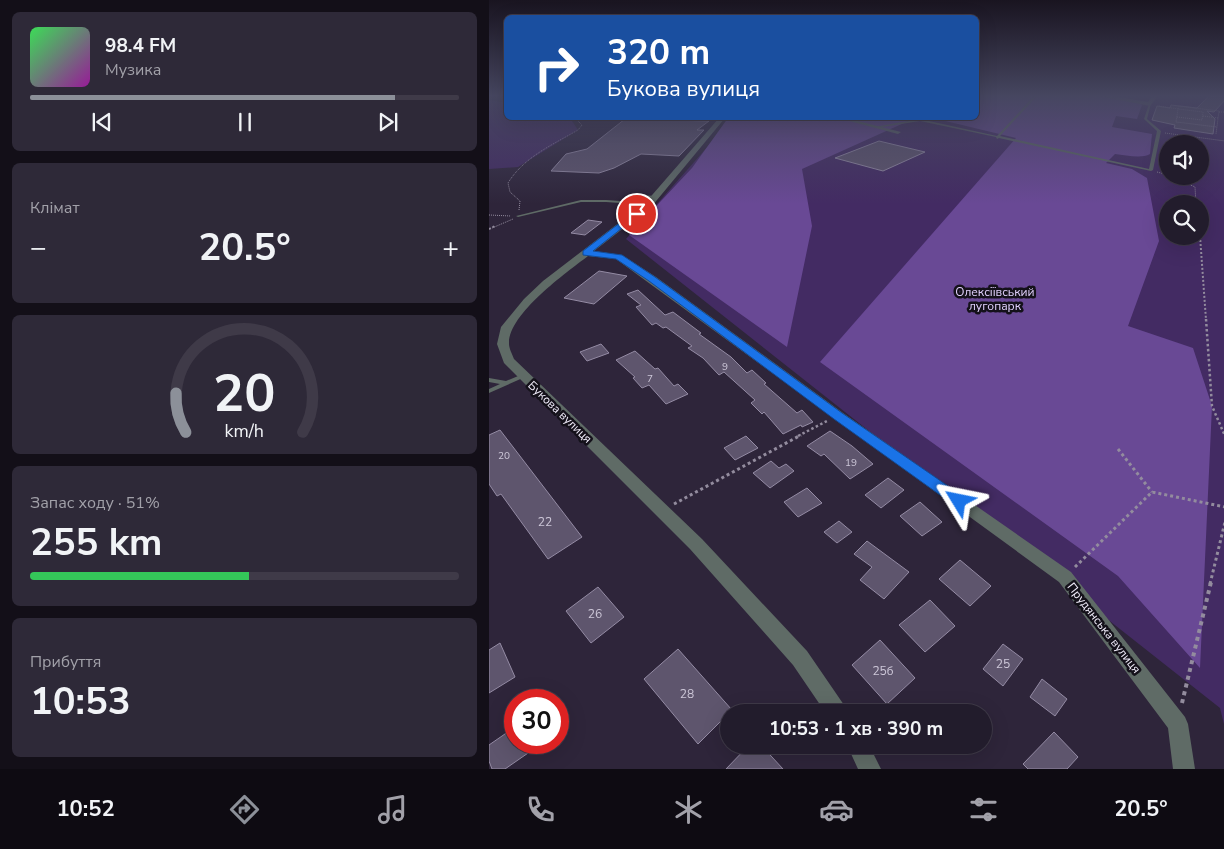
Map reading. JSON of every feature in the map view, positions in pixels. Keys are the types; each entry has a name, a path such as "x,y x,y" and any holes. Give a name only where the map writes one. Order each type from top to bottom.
{"street":[{"name":"Букова вулиця","path":"709,132 648,199 528,301 507,327 503,344 507,360 696,544 800,658 832,704"},
{"name":"Прудянська вулиця","path":"586,253 619,257 652,279 838,416 1065,577 1178,724"},
{"path":"1178,724 1183,769"},
{"path":"862,754 870,769"}],"lane":[{"path":"971,132 1151,170 1159,132"},
{"path":"997,138 1003,132"},
{"path":"518,216 581,201 648,199"},
{"path":"489,391 523,376"},
{"path":"489,380 505,383"}],"path":[{"path":"518,216 520,201 510,192 508,183 512,173 542,150 575,132"},
{"path":"1159,132 1224,141"},
{"path":"1191,185 1195,187 1196,195"},
{"path":"489,215 518,216"},
{"path":"489,228 518,216"},
{"path":"1201,245 1212,406 1224,436"},
{"path":"661,510 838,416"},
{"path":"1118,449 1152,492 1224,507"},
{"path":"1065,577 1152,492"},
{"path":"1178,724 1224,522"}],"green space":[{"path":"489,132 575,132 518,167 489,169"},
{"path":"718,132 884,132 802,169 812,226 787,347 629,235 692,168"},
{"name":"Олексіївський лугопарк","path":"721,132 1224,132 1224,724 1220,708 626,239"},
{"name":"Олексіївський лугопарк","path":"991,132 1140,132 1152,134 1150,154 1138,156 1115,154 1106,163 1132,169 1147,178 1159,241 1128,326 1193,348 1212,406 1200,668 1118,576 820,362 1016,138"}],"building":[{"path":"609,132 702,132 679,156 641,154 614,168 599,173 551,171 566,154 587,149"},
{"path":"879,141 925,152 883,171 835,158"},
{"path":"588,220 602,222 585,235 571,233"},
{"path":"599,271 627,276 594,304 564,298"},
{"path":"638,290 665,315 673,312 701,333 699,334 731,357 747,373 752,370 766,383 764,384 797,413 802,410 813,422 802,427 801,425 783,434 764,412 762,414 751,403 755,400 724,372 719,375 703,358 688,348 692,346 666,327 663,328 656,323 652,325 636,307 641,305 627,294"},
{"path":"601,344 609,353 587,361 580,352"},
{"path":"635,351 655,369 658,368 674,386 678,384 688,394 666,404 649,385 642,388 633,378 635,377 616,360"},
{"path":"500,430 582,537 548,559 501,494 497,496 489,484 489,435"},
{"path":"830,431 873,464 850,479 824,454 821,456 807,446"},
{"path":"746,436 758,448 735,460 724,448"},
{"path":"771,461 779,468 786,464 794,471 770,488 753,473"},
{"path":"888,478 904,490 881,508 865,495"},
{"path":"807,488 822,503 798,517 784,502"},
{"path":"920,502 942,522 922,536 900,516"},
{"path":"839,521 852,532 837,543 824,532"},
{"path":"867,541 909,572 884,599 860,580 872,567 854,554"},
{"path":"960,560 991,586 970,606 939,579"},
{"path":"598,587 624,617 591,643 566,611"},
{"path":"930,600 955,626 925,652 899,625"},
{"path":"880,640 915,678 887,704 852,665"},
{"path":"500,643 515,677 489,693 489,650"},
{"path":"1003,644 1023,659 1003,686 983,669"},
{"path":"678,649 727,704 720,704 720,722 698,744 644,679"},
{"path":"1042,679 1067,699 1055,716 1030,697"},
{"path":"1054,732 1078,757 1067,769 1028,769 1023,764"},
{"path":"504,735 504,754 527,754 505,769 492,769 489,761 489,745"},
{"path":"740,754 769,754 783,769 726,769"}],"route":[{"path":"637,214 586,253 619,257 959,501"}]}
